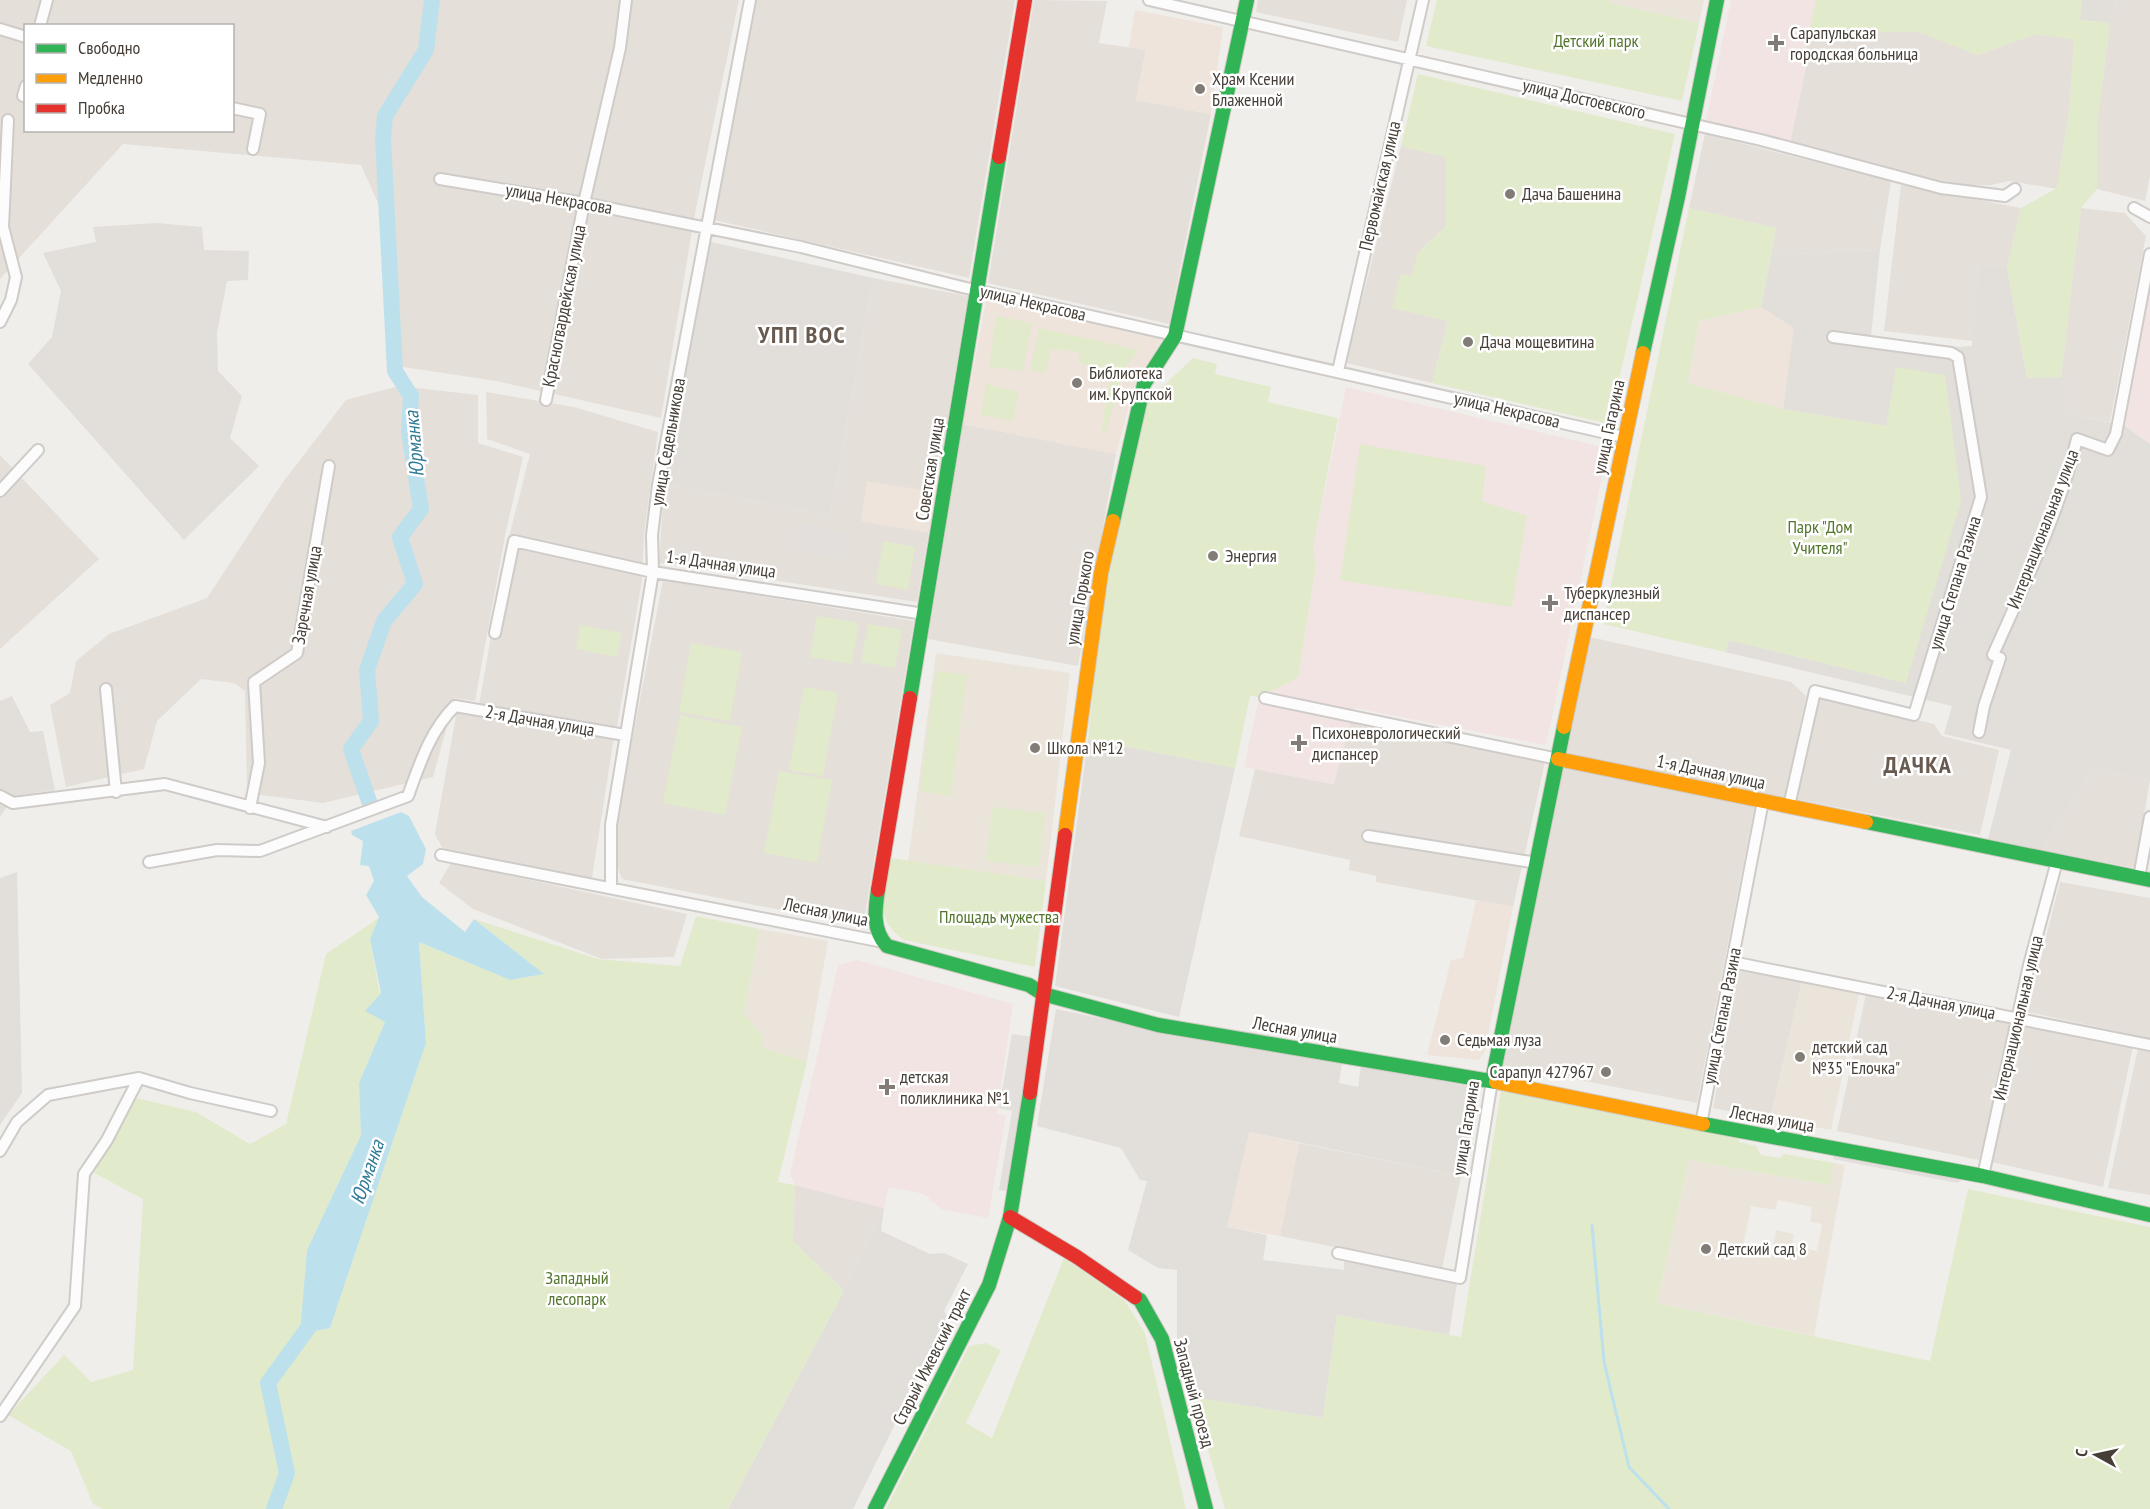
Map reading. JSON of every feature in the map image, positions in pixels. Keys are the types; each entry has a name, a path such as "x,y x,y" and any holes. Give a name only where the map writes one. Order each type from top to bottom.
{"street":[{"path":"41,24 47,0"},
{"name":"Красногвардейская улица","path":"546,400 584,203 620,48 626,0"},
{"name":"улица Седельникова","path":"611,887 611,825 653,572 652,535 658,485 750,0"},
{"name":"Советская улица","path":"883,942 876,926 875,909 1025,0"},
{"name":"улица Достоевского","path":"1149,0 1694,125 1941,188 2005,196 2015,189"},
{"name":"улица Горького","path":"1010,1217 1101,573 1144,384 1175,336 1247,0"},
{"name":"Первомайская улица","path":"1338,371 1423,0"},
{"name":"улица Гагарина","path":"1338,1253 1460,1278 1492,1082 1624,437 1694,125 1717,0"},
{"path":"0,29 24,36"},
{"path":"234,108 260,114 253,149"},
{"path":"0,322 11,300 16,277 3,226 8,120"},
{"name":"улица Некрасова","path":"440,179 584,203 707,227 1624,437"},
{"path":"2134,208 2150,217"},
{"name":"Интернациональная улица","path":"1979,732 1984,706 2000,658 1993,655 2037,555 2070,466 2077,439 2108,450 2116,434 2150,254"},
{"name":"улица Степана Разина","path":"1789,806 1815,691 1914,715 1981,497 1958,357 1951,353 1833,337"},
{"path":"0,491 38,450"},
{"name":"Заречная улица","path":"250,808 259,763 254,682 297,653 329,466"},
{"name":"1-я Дачная улица","path":"495,633 514,541 653,572 924,614"},
{"path":"106,688 116,792"},
{"name":"1-я Дачная улица","path":"1265,698 2144,879"},
{"name":"2-я Дачная улица","path":"327,827 408,796 427,745 441,720 455,706 625,735"},
{"path":"0,796 13,803 116,792 165,784 327,827"},
{"name":"улица Степана Разина","path":"1701,1125 1763,801"},
{"path":"2144,879 2150,818"},
{"path":"149,862 216,850 260,850 327,827"},
{"path":"1368,836 1537,863"},
{"name":"Лесная улица","path":"441,855 883,942 896,949 1029,985 1043,994 1158,1025 1492,1082 1701,1125 1983,1176 2150,1215"},
{"name":"Интернациональная улица","path":"1983,1176 2017,1018 2057,861"},
{"name":"2-я Дачная улица","path":"1732,962 2150,1045"},
{"path":"0,1416 75,1306 84,1174 107,1140 139,1078"},
{"path":"0,1152 19,1120 48,1095 139,1078 190,1094 271,1111"},
{"name":"Старый Ижевский тракт","path":"875,1509 989,1285 1010,1217"},
{"name":"Западный проезд","path":"1010,1217 1140,1299 1162,1339 1206,1509"}],"shaded area":[{"path":"0,0 739,0 695,213 661,418 496,381 397,366 390,230 361,165 123,144 0,279"},
{"path":"756,0 1015,0 969,278 714,220"},
{"path":"1034,0 1107,1 1099,43 1146,50 1136,100 1211,114 1169,324 988,283"},
{"path":"1258,0 1407,0 1398,42 1256,12"},
{"path":"1610,0 1704,0 1699,23 1611,3"},
{"path":"1731,0 1816,0 1803,62 1807,63 1790,142 1705,126"},
{"path":"2082,0 2116,0 2110,23 2079,20"},
{"path":"2116,0 2150,0 2150,176 2145,201 2097,189 2097,124 2110,23"},
{"path":"1135,10 1223,27 1211,114 1136,100 1146,51 1129,47"},
{"path":"1809,32 1919,32 1977,55 2036,34 2074,39 2070,104 2057,189 2009,181 1991,185 1944,186 1928,183 1882,165 1790,142 1807,63 1803,62"},
{"path":"1705,134 1891,181 1880,250 1771,255 1776,228 1689,208"},
{"path":"1401,146 1446,157 1446,226 1418,253 1412,276 1393,308 1448,321 1432,383 1346,363"},
{"path":"1901,185 2021,208 2007,267 1979,264 1973,341 1884,331"},
{"path":"2081,208 2125,213 2146,236 2110,422 2065,414 2066,378 2061,377"},
{"path":"156,223 202,227 204,250 249,251 248,280 227,281 217,333 218,371 242,396 230,438 259,466 184,540 28,364 52,337 61,291 43,253 96,242 93,227"},
{"path":"707,241 873,278 830,515 664,484"},
{"path":"1880,250 1871,336 1960,347 1972,346 1979,264 2007,267 2027,378 2066,377 2066,414 2124,425 2150,444 2150,780 2094,768 2040,850 1988,839 2011,750 1944,734 1952,706 1725,652 1729,640 1906,683 1886,426 1783,409 1794,328 1761,307 1771,255"},
{"path":"873,278 968,296 917,602 659,563 664,484 830,515"},
{"path":"2150,288 2150,444 2124,425 2123,420"},
{"path":"986,300 1162,340 1134,388 1116,454 963,424"},
{"path":"1761,307 1795,328 1783,409 1688,383 1699,321"},
{"path":"399,386 478,395 478,443 523,457 506,531 475,701 455,698 433,777 323,803 247,793 245,691 234,683 201,679 157,721 144,769 66,787 50,705 70,693 76,661 109,634 207,598 283,482 346,400"},
{"path":"1346,387 1608,448 1546,745 1355,708 1334,784 1244,767 1259,697 1298,678 1316,565 1313,548"},
{"path":"486,392 574,407 658,432 644,534 642,580 617,727 479,705 506,549 530,454 487,439"},
{"path":"963,424 1116,454 1078,666 928,639"},
{"path":"0,455 99,559 0,649"},
{"path":"867,481 935,492 928,533 861,521"},
{"path":"800,523 848,535 843,559 795,549"},
{"path":"663,580 914,621 863,926 622,879 611,850"},
{"path":"1590,637 1791,682 1806,696 1785,799 1566,753"},
{"path":"936,653 1070,673 1046,881 908,861"},
{"path":"12,696 30,732 43,731 55,790 14,796 0,817 0,701"},
{"path":"1819,697 1934,724 1942,736 1999,750 1980,835 1795,799"},
{"path":"457,710 614,737 592,878 444,851 435,834"},
{"path":"1351,720 1545,762 1513,907 1376,882 1376,876 1349,870 1350,860 1239,836 1255,769 1333,784"},
{"path":"1088,739 1235,768 1179,1017 1055,986"},
{"path":"1563,767 1755,804 1697,1103 1502,1065"},
{"path":"2094,768 2150,780 2135,868 2040,850"},
{"path":"451,863 687,914 674,957 602,959 473,909 439,883"},
{"path":"17,872 22,1093 0,1125 0,878"},
{"path":"2060,882 2150,898 2150,1038 2027,1012"},
{"path":"1476,900 1513,907 1485,1051 1479,1060 1427,1055 1451,960 1463,958"},
{"path":"760,929 828,941 807,1061 761,1048 744,1013"},
{"path":"857,960 1013,1004 997,1114 1006,1116 988,1218 941,1209 924,1194 889,1187 884,1208 795,1185 790,1174 838,965"},
{"path":"1739,969 1802,981 1770,1119 1713,1108"},
{"path":"1802,981 1859,994 1831,1130 1770,1119"},
{"path":"1866,994 2012,1023 1979,1160 1837,1131"},
{"path":"1056,1009 1204,1040 1342,1063 1339,1083 1358,1087 1361,1066 1479,1088 1461,1176 1249,1132 1227,1227 1267,1235 1263,1260 1344,1270 1344,1261 1457,1283 1449,1335 1337,1315 1323,1418 1193,1397 1177,1361 1177,1270 1158,1268 1128,1250 1147,1181 1140,1180 1121,1148 1037,1126"},
{"path":"2023,1026 2133,1047 2103,1187 1992,1162"},
{"path":"1012,1034 1032,1037 1007,1191 999,1190 1012,1111 999,1108"},
{"path":"2138,1048 2150,1051 2150,1195 2108,1188"},
{"path":"1248,1132 1299,1143 1280,1236 1227,1227"},
{"path":"1299,1143 1461,1176 1442,1269 1280,1236"},
{"path":"1835,1152 1968,1177 1957,1183 1833,1159"},
{"name":"Детский сад 8","path":"1689,1160 1830,1185 1834,1163 1845,1165 1814,1336 1657,1303","holes":["1778,1200 1812,1207 1810,1222 1822,1224 1817,1251 1792,1246 1794,1234 1776,1230 1771,1258 1742,1253 1751,1206 1775,1210"]},
{"path":"795,1185 884,1208 844,1291 793,1241"},
{"path":"884,1208 881,1231 930,1254 944,1253 968,1264 944,1311 947,1316 933,1347 853,1509 728,1509 844,1291"}],"green space":[{"name":"Детский парк","path":"1437,0 1610,0 1611,3 1699,23 1682,101 1426,46"},
{"path":"1816,0 2082,0 2080,20 2110,23 2097,124 2097,189 2081,208 2061,377 2027,378 2007,267 2021,208 2057,188 2070,104 2074,40 2036,34 1977,55 1919,32 1809,32"},
{"path":"1418,74 1675,134 1609,424 1432,383 1448,321 1392,308 1400,275 1412,275 1418,253 1446,226 1446,157 1401,146"},
{"name":"Парк \"Дом Учителя\"","path":"1689,208 1776,228 1761,307 1699,321 1688,383 1783,409 1886,426 1896,367 1945,375 1961,501 1906,683 1729,640 1725,652 1603,624"},
{"path":"996,316 1032,323 1023,371 989,367"},
{"path":"1039,328 1139,350 1124,370 1105,435 1101,434 1111,369 1078,363 1079,352 1051,349 1045,373 1030,370"},
{"name":"Энергия","path":"1193,358 1217,364 1215,374 1271,387 1268,402 1338,418 1313,548 1316,565 1298,678 1259,697 1250,696 1235,768 1088,739 1100,611 1144,404"},
{"path":"986,384 1019,392 1013,421 981,415"},
{"path":"1360,444 1486,466 1482,501 1527,516 1512,607 1340,580"},
{"path":"883,541 915,547 908,590 876,584"},
{"path":"817,616 859,623 852,664 810,657"},
{"path":"868,624 902,630 895,668 861,662"},
{"path":"580,625 622,633 617,657 576,649"},
{"path":"691,643 742,652 730,721 679,712"},
{"path":"936,671 967,675 951,796 920,791"},
{"path":"804,687 838,693 823,776 789,770"},
{"path":"680,715 742,727 725,815 663,803"},
{"path":"779,771 832,780 817,863 764,853"},
{"path":"992,807 1045,813 1039,867 986,861"},
{"name":"Площадь мужества","path":"891,858 1046,881 1035,967 904,940 887,922 884,913 884,893"},
{"name":"Западный лесопарк","path":"696,916 760,929 744,1013 763,1037 762,1048 807,1061 778,1182 795,1185 793,1241 844,1291 728,1509 103,1509 93,1504 71,1451 8,1415 64,1355 91,1382 133,1370 143,1199 94,1173 132,1097 196,1112 250,1144 286,1124 326,954 380,917 370,939 385,1022 359,1083 361,1135 307,1250 301,1334 330,1328 426,1043 419,942 510,980 544,974 474,919 598,959 680,966"},
{"path":"1501,1091 1739,1138 1739,1142 1756,1146 1761,1155 1780,1158 1784,1154 1834,1163 1830,1185 1689,1160 1657,1303 1930,1361 1968,1189 2150,1227 2150,1509 1225,1509 1193,1397 1323,1418 1337,1315 1461,1337"},
{"path":"1064,1258 1125,1301 1145,1333 1186,1509 886,1509 969,1346 986,1343 1001,1350 966,1423 992,1438"}],"water":[{"path":"401,812 409,816 426,849 423,864 407,876 422,897 465,932 474,919 544,974 510,980 419,942 426,1043 330,1328 300,1334 307,1250 361,1135 359,1083 385,1022 365,1011 381,993 370,939 379,917 366,895 374,881 369,866 360,865 363,841 352,835 351,831"}],"waterway":[{"name":"Юрманка","path":"369,801 351,749 371,721 367,670 384,621 415,584 400,537 421,509 409,432 411,396 395,371 383,139 385,116 426,50 432,0"},
{"path":"1592,1225 1604,1362 1629,1467 1669,1509"},
{"name":"Юрманка","path":"274,1509 287,1473 268,1383 316,1317"}],"traffic: fast":[{"path":"1113,521 1144,384 1175,336 1247,0"},
{"path":"1643,353 1678,197 1717,0"},
{"path":"910,698 999,157"},
{"path":"1492,1081 1564,727"},
{"path":"1866,822 2150,880"},
{"path":"878,890 877,926 887,946 1029,985 1043,994 1158,1025 1496,1082"},
{"path":"875,1509 989,1285 1010,1217 1030,1093"},
{"path":"1703,1124 1983,1176 2150,1215"},
{"path":"1135,1297 1140,1300 1162,1339 1206,1509"}],"traffic: slow":[{"path":"1564,727 1643,353"},
{"path":"1065,835 1101,573 1113,521"},
{"path":"1558,759 1866,822"},
{"path":"1496,1082 1703,1124"}],"traffic: jam":[{"path":"999,157 1025,0"},
{"path":"878,890 910,698"},
{"path":"1030,1093 1065,835"},
{"path":"1010,1217 1077,1257 1135,1297"}],"place":[{"name":"Сарапульская городская больница","path":"1776,43"},
{"name":"Храм Ксении Блаженной","path":"1200,89"},
{"name":"Дача Башенина","path":"1510,194"},
{"name":"Дача мощевитина","path":"1468,342"},
{"name":"Библиотека им. Крупской","path":"1077,383"},
{"name":"Энергия","path":"1213,556"},
{"name":"Туберкулезный диспансер","path":"1550,603"},
{"name":"Психоневрологический диспансер","path":"1299,743"},
{"name":"Школа №12","path":"1035,748"},
{"name":"Седьмая луза","path":"1445,1040"},
{"name":"детский сад №35 \"Елочка\"","path":"1800,1057"},
{"name":"Сарапул 427967","path":"1606,1072"},
{"name":"детская поликлиника №1","path":"887,1087"},
{"name":"Детский сад 8","path":"1706,1249"}],"district":[{"name":"УПП ВОС","path":"802,335"},
{"name":"ДАЧКА","path":"1918,765"}]}
